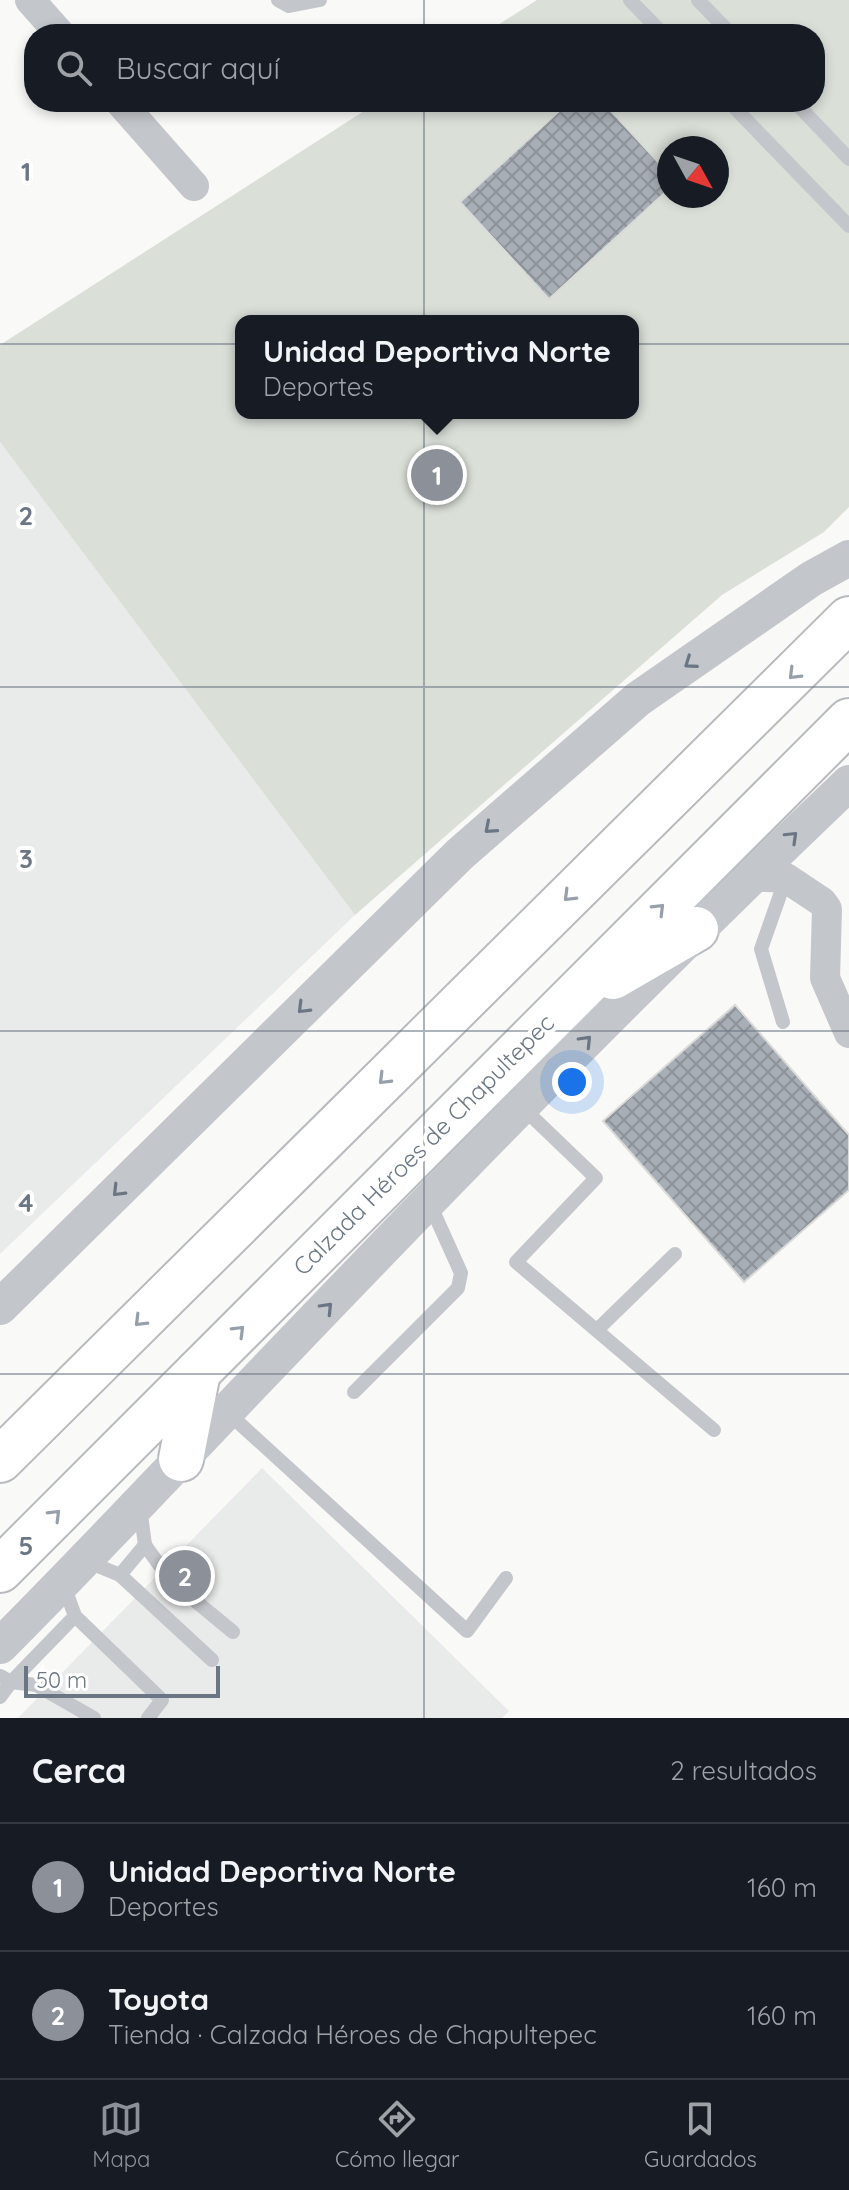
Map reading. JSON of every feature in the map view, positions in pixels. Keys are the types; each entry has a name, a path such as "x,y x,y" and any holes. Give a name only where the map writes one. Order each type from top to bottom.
{"main road":[{"path":"0,1460 849,619"},
{"name":"Calzada Héroes de Chapultepec","path":"0,1570 849,721"},
{"path":"559,1009 696,929"},
{"path":"181,1459 198,1372"}],"street":[{"path":"30,0 51,24"},
{"path":"129,112 194,186"},
{"path":"0,1307 460,854 638,699 811,579 849,558"},
{"path":"0,1646 75,1587 139,1505 181,1459 428,1202 696,929 849,783"},
{"path":"751,876 786,878 822,902 827,909 825,978 849,1033"}],"lane":[{"path":"278,0 289,6 320,0"},
{"path":"630,0 653,24"},
{"path":"698,0 721,24"},
{"path":"739,112 849,226"},
{"path":"804,112 849,159"},
{"path":"783,1022 761,949 786,878"},
{"path":"522,1107 596,1178 516,1262 714,1430"},
{"path":"354,1392 458,1288 461,1273 428,1202"},
{"path":"597,1330 675,1254"},
{"path":"227,1412 467,1631 506,1578"},
{"path":"139,1505 145,1545 170,1580 233,1632"},
{"path":"0,1697 6,1679 75,1587 120,1575 145,1545"},
{"path":"120,1575 212,1660"},
{"path":"75,1587 162,1700 148,1718"},
{"path":"6,1679 36,1685 94,1718"}],"shaded area":[{"path":"537,0 849,0 849,507 824,532 722,595 355,915 0,442 0,345 362,112 825,112 825,24 500,24"},
{"path":"0,442 355,915 0,1254"},
{"path":"262,1468 509,1711 502,1718 18,1718"}],"building":[{"path":"558,112 612,112 657,161 657,200 549,299 460,202"},
{"path":"735,1005 849,1135 849,1190 744,1282 603,1121"}],"place":[{"name":"Unidad Deportiva Norte","path":"437,475"},
{"name":"Toyota","path":"185,1576"}]}
